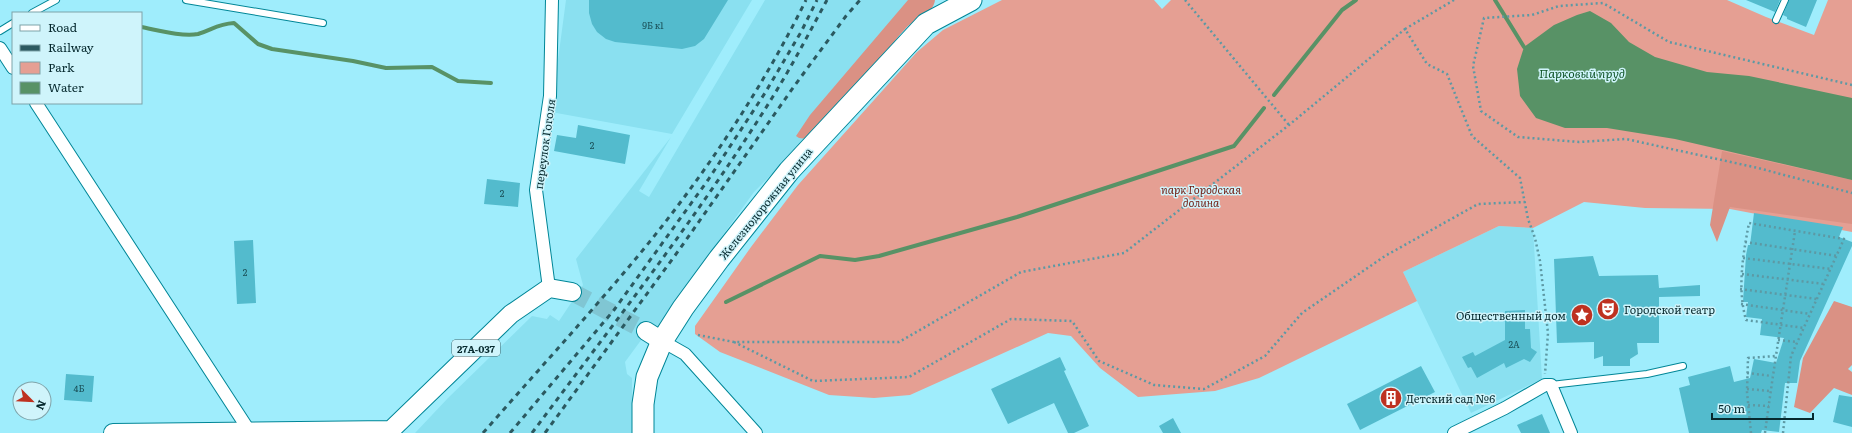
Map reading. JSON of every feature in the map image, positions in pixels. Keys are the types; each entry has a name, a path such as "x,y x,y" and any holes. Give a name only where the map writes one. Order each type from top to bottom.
{"highway":[{"name":"Железнодорожная улица","path":"643,433 643,404 654,336 683,308 789,171 926,24 971,0"}],"main road":[{"path":"549,288 572,292"},
{"name":"27А-037","path":"113,433 390,431 511,314 549,288"}],"street":[{"name":"переулок Гоголя","path":"549,288 536,190 550,96 552,0"},
{"path":"0,48 12,66"},
{"path":"37,104 250,432"},
{"path":"654,336 685,354 756,433"},
{"path":"1454,433 1548,385 1571,433"}],"lane":[{"path":"34,12 56,0"},
{"path":"186,0 323,23"},
{"path":"1776,20 1785,0"},
{"path":"0,31 12,24"},
{"path":"1548,385 1647,374 1683,366"}],"path":[{"path":"1185,0 1289,125"},
{"path":"698,335 734,342 899,342 1021,272 1124,253 1289,125 1405,29 1454,0"},
{"path":"1852,85 1669,42 1603,4 1559,6 1532,15 1484,18 1473,66 1481,111 1518,137 1579,142 1626,139 1758,168 1852,193"},
{"path":"1405,29 1427,64 1447,74 1472,136 1520,178 1540,261 1548,333 1548,385"},
{"path":"734,342 813,381 910,377 1011,319 1072,321 1099,361 1154,385 1204,389 1265,356 1302,313 1384,256 1478,204 1525,202"},
{"path":"1783,433 1791,356 1798,342 1837,256 1844,239 1749,223 1745,242 1740,289 1741,304 1746,320 1804,328"},
{"path":"1765,433 1772,376 1784,311 1795,231"},
{"path":"1745,242 1837,256"},
{"path":"1743,258 1831,269"},
{"path":"1742,274 1824,284"},
{"path":"1740,289 1817,299"},
{"path":"1741,304 1810,314"},
{"path":"1778,340 1798,342"},
{"path":"1751,433 1747,389 1748,358 1775,356"},
{"path":"1747,373 1772,376"},
{"path":"1747,389 1770,391"},
{"path":"1748,405 1769,406"}],"shaded area":[{"path":"566,0 752,0 672,134 551,112"},
{"path":"765,0 925,0 791,155 754,192 692,278 661,329 647,332 625,362 627,374 632,378 632,397 636,419 636,433 415,433 448,398 532,316 547,319 550,315 559,321 583,285 576,259 671,137 639,191 649,197"},
{"path":"908,0 935,0 931,9 903,31 880,60 807,139 796,136 810,115"},
{"path":"1722,151 1852,180 1852,224 1730,207 1717,242 1710,225"},
{"path":"1499,226 1533,228 1542,379 1471,413 1403,272"},
{"path":"1834,301 1852,307 1852,365 1848,369 1852,372 1852,395 1834,388 1810,413 1794,407 1803,358"}],"green space":[{"name":"парк Городская долина","path":"1002,0 1154,0 1162,9 1171,0 1727,0 1766,17 1814,35 1828,0 1852,0 1852,232 1730,209 1645,208 1584,202 1533,228 1499,226 1403,272 1417,301 1259,378 1215,391 1138,397 1100,368 1071,336 1048,333 910,395 874,398 829,395 720,352 695,334 695,326 751,247 798,185 917,52 943,30"}],"water":[{"name":"Парковый пруд","path":"1590,11 1611,23 1629,42 1655,57 1707,72 1749,76 1852,98 1852,180 1675,139 1607,128 1565,128 1536,118 1520,96 1517,69 1524,47 1554,25"}],"building":[{"path":"589,0 728,0 704,39 695,46 682,49 615,42 606,39 597,32 592,24 589,13"},
{"path":"1746,0 1780,0 1775,12"},
{"path":"1789,0 1817,0 1806,27 1787,19 1787,17 1783,15"},
{"path":"578,125 630,135 625,164 554,151 557,135 576,138"},
{"path":"487,179 520,183 518,207 484,204"},
{"path":"1754,213 1843,227 1839,237 1852,242 1852,246 1800,361 1797,383 1785,383 1779,432 1762,430 1761,433 1689,433 1679,388 1690,385 1688,377 1730,366 1734,382 1750,378 1754,359 1776,363 1784,338 1760,335 1762,319 1746,317 1748,302 1743,302 1746,255 1748,245 1750,245"},
{"path":"253,240 256,303 237,304 234,241"},
{"name":"Городской театр","path":"1593,256 1599,276 1658,275 1659,288 1700,285 1700,296 1659,297 1659,343 1637,343 1638,354 1630,359 1630,366 1603,366 1603,356 1594,359 1594,342 1557,343 1554,259"},
{"path":"1525,310 1525,329 1530,329 1531,348 1537,352 1530,362 1524,359 1506,368 1504,363 1477,378 1471,367 1468,368 1462,357 1473,352 1475,356 1505,340 1505,311"},
{"path":"1060,357 1066,370 1064,371 1089,426 1074,433 1068,433 1054,403 1008,424 991,389"},
{"name":"Детский сад №6","path":"1421,366 1435,392 1360,430 1347,404"},
{"path":"66,374 94,376 92,402 64,400"},
{"path":"1839,395 1852,397 1852,427 1833,422"},
{"path":"1542,414 1550,433 1521,433 1517,425"},
{"path":"1173,418 1181,433 1163,433 1159,426"}],"waterway":[{"path":"1274,95 1342,10 1356,0"},
{"path":"1495,0 1524,47"},
{"path":"142,27 170,33 192,35 219,26 234,23 258,44 272,49 353,61 386,68 432,67 458,81 491,83"},
{"path":"726,302 820,256 855,260 879,256 1017,217 1234,146 1264,108"}],"tunnel":[{"path":"572,292 646,331"}],"railway":[{"path":"483,433 615,284 682,200 749,103 806,0"},
{"path":"510,433 614,310 708,180 765,93 801,32 817,0"},
{"path":"532,433 716,184 779,86 827,0"},
{"path":"545,433 679,250 795,85 846,16 860,0"}],"place":[{"name":"Городской театр","path":"1608,309"},
{"name":"Общественный дом","path":"1582,315"},
{"name":"Детский сад №6","path":"1391,398"}]}
